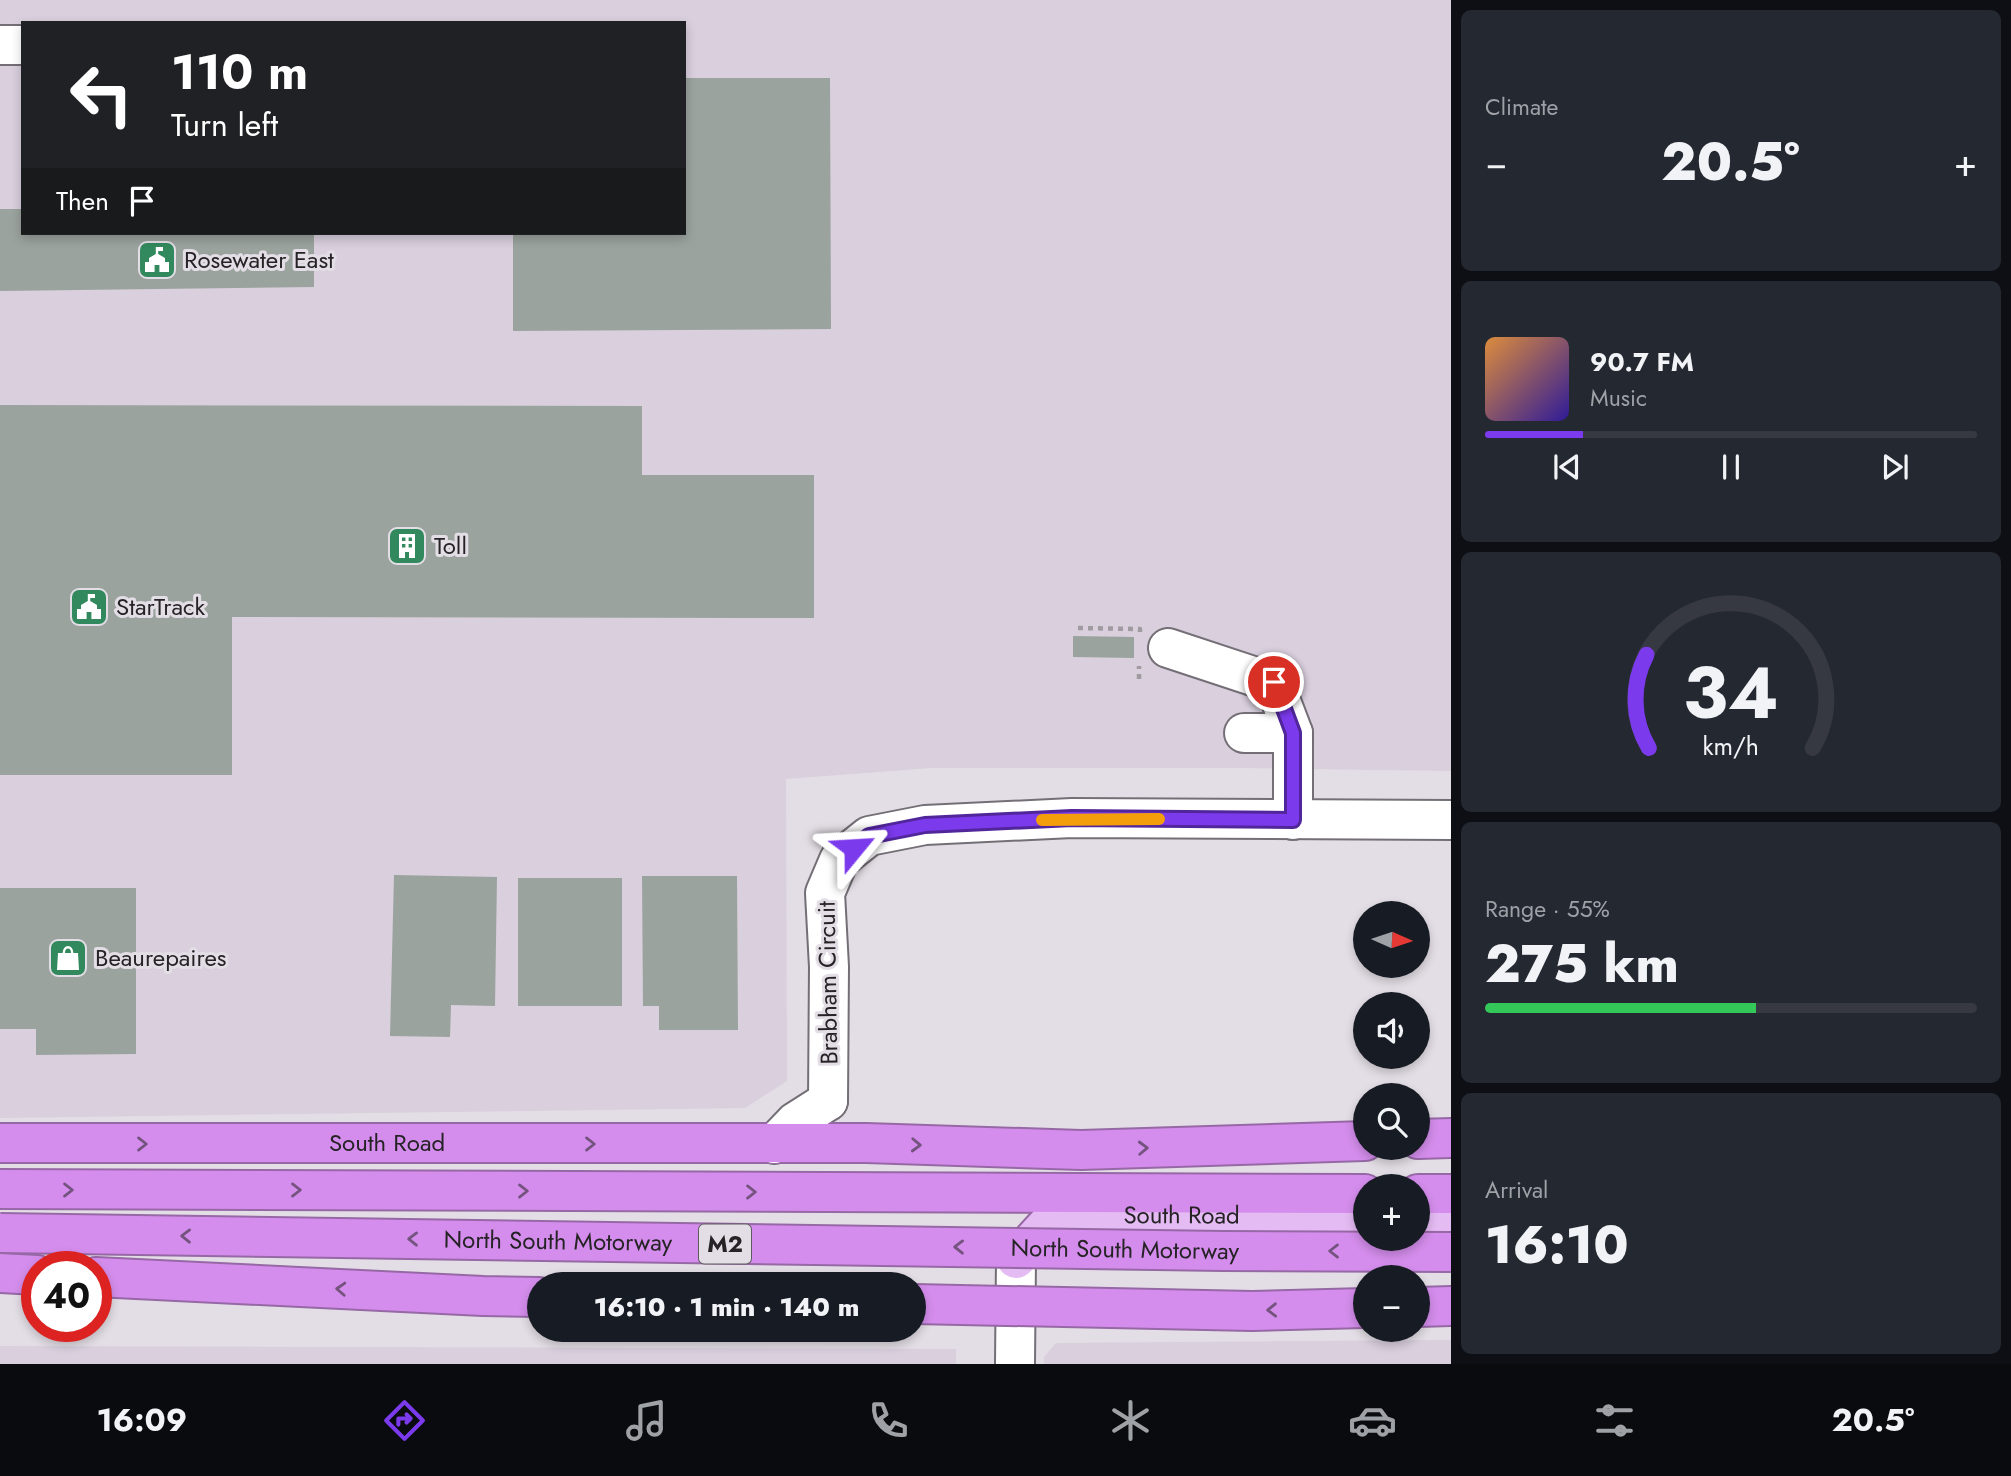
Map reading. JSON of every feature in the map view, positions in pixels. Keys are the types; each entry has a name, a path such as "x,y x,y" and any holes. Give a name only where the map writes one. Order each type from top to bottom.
{"highway":[{"path":"1430,1139 1451,1138"},
{"name":"South Road","path":"0,1143 866,1143 1082,1150 1353,1140"},
{"name":"North South Motorway","path":"0,1189 1353,1194"},
{"path":"1430,1194 1451,1194"},
{"name":"North South Motorway","path":"0,1233 1209,1251 1451,1252"},
{"path":"0,1273 21,1274"},
{"path":"112,1278 527,1297"},
{"path":"926,1304 1252,1311 1353,1308"},
{"path":"1430,1307 1451,1306"}],"main road":[{"name":"South Road","path":"1016,1259 1047,1225 1082,1215 1353,1216"},
{"path":"1430,1216 1451,1216"}],"street":[{"path":"0,45 21,45"},
{"path":"1149,648 1274,682 1293,733 1293,820"},
{"path":"1244,733 1293,733"},
{"name":"Brabham Circuit","path":"828,1101 829,967 825,893 839,860 869,836 925,825 1072,818 1451,820"},
{"path":"774,1144 795,1122 828,1101 844,1128 866,1143"},
{"path":"1015,1364 1016,1259"}],"path":[{"path":"1078,628 1140,629 1149,648 1139,679"}],"shaded area":[{"path":"0,0 1451,0 1451,771 931,768 786,779 787,1081 745,1108 0,1118"},
{"path":"1451,1340 1451,1364 1044,1364 1044,1357 1056,1343"},
{"path":"0,1346 956,1349 956,1364 0,1364"}],"building":[{"path":"686,78 830,78 831,329 513,331 513,235 686,235"},
{"name":"Rosewater East","path":"0,209 21,209 21,235 314,235 314,287 0,291"},
{"name":"Toll","path":"0,405 642,406 642,475 814,475 814,618 232,617 232,775 0,775"},
{"path":"1073,636 1134,637 1134,658 1073,657"},
{"path":"394,875 497,877 495,1006 451,1005 450,1037 390,1036"},
{"path":"642,876 737,876 738,1030 659,1030 659,1006 643,1006"},
{"path":"518,878 622,878 622,1006 518,1006"},
{"name":"Beaurepaires","path":"0,888 136,888 136,1054 36,1055 36,1029 0,1029"}],"slow traffic":[{"path":"1042,820 1159,819"}],"place":[{"name":"Rosewater East","path":"157,260"},
{"name":"Toll","path":"407,546"},
{"name":"StarTrack","path":"89,607"},
{"name":"Beaurepaires","path":"68,958"}],"route":[{"path":"854,848 869,836 925,825 1072,818 1293,820 1293,733 1274,682"}]}
